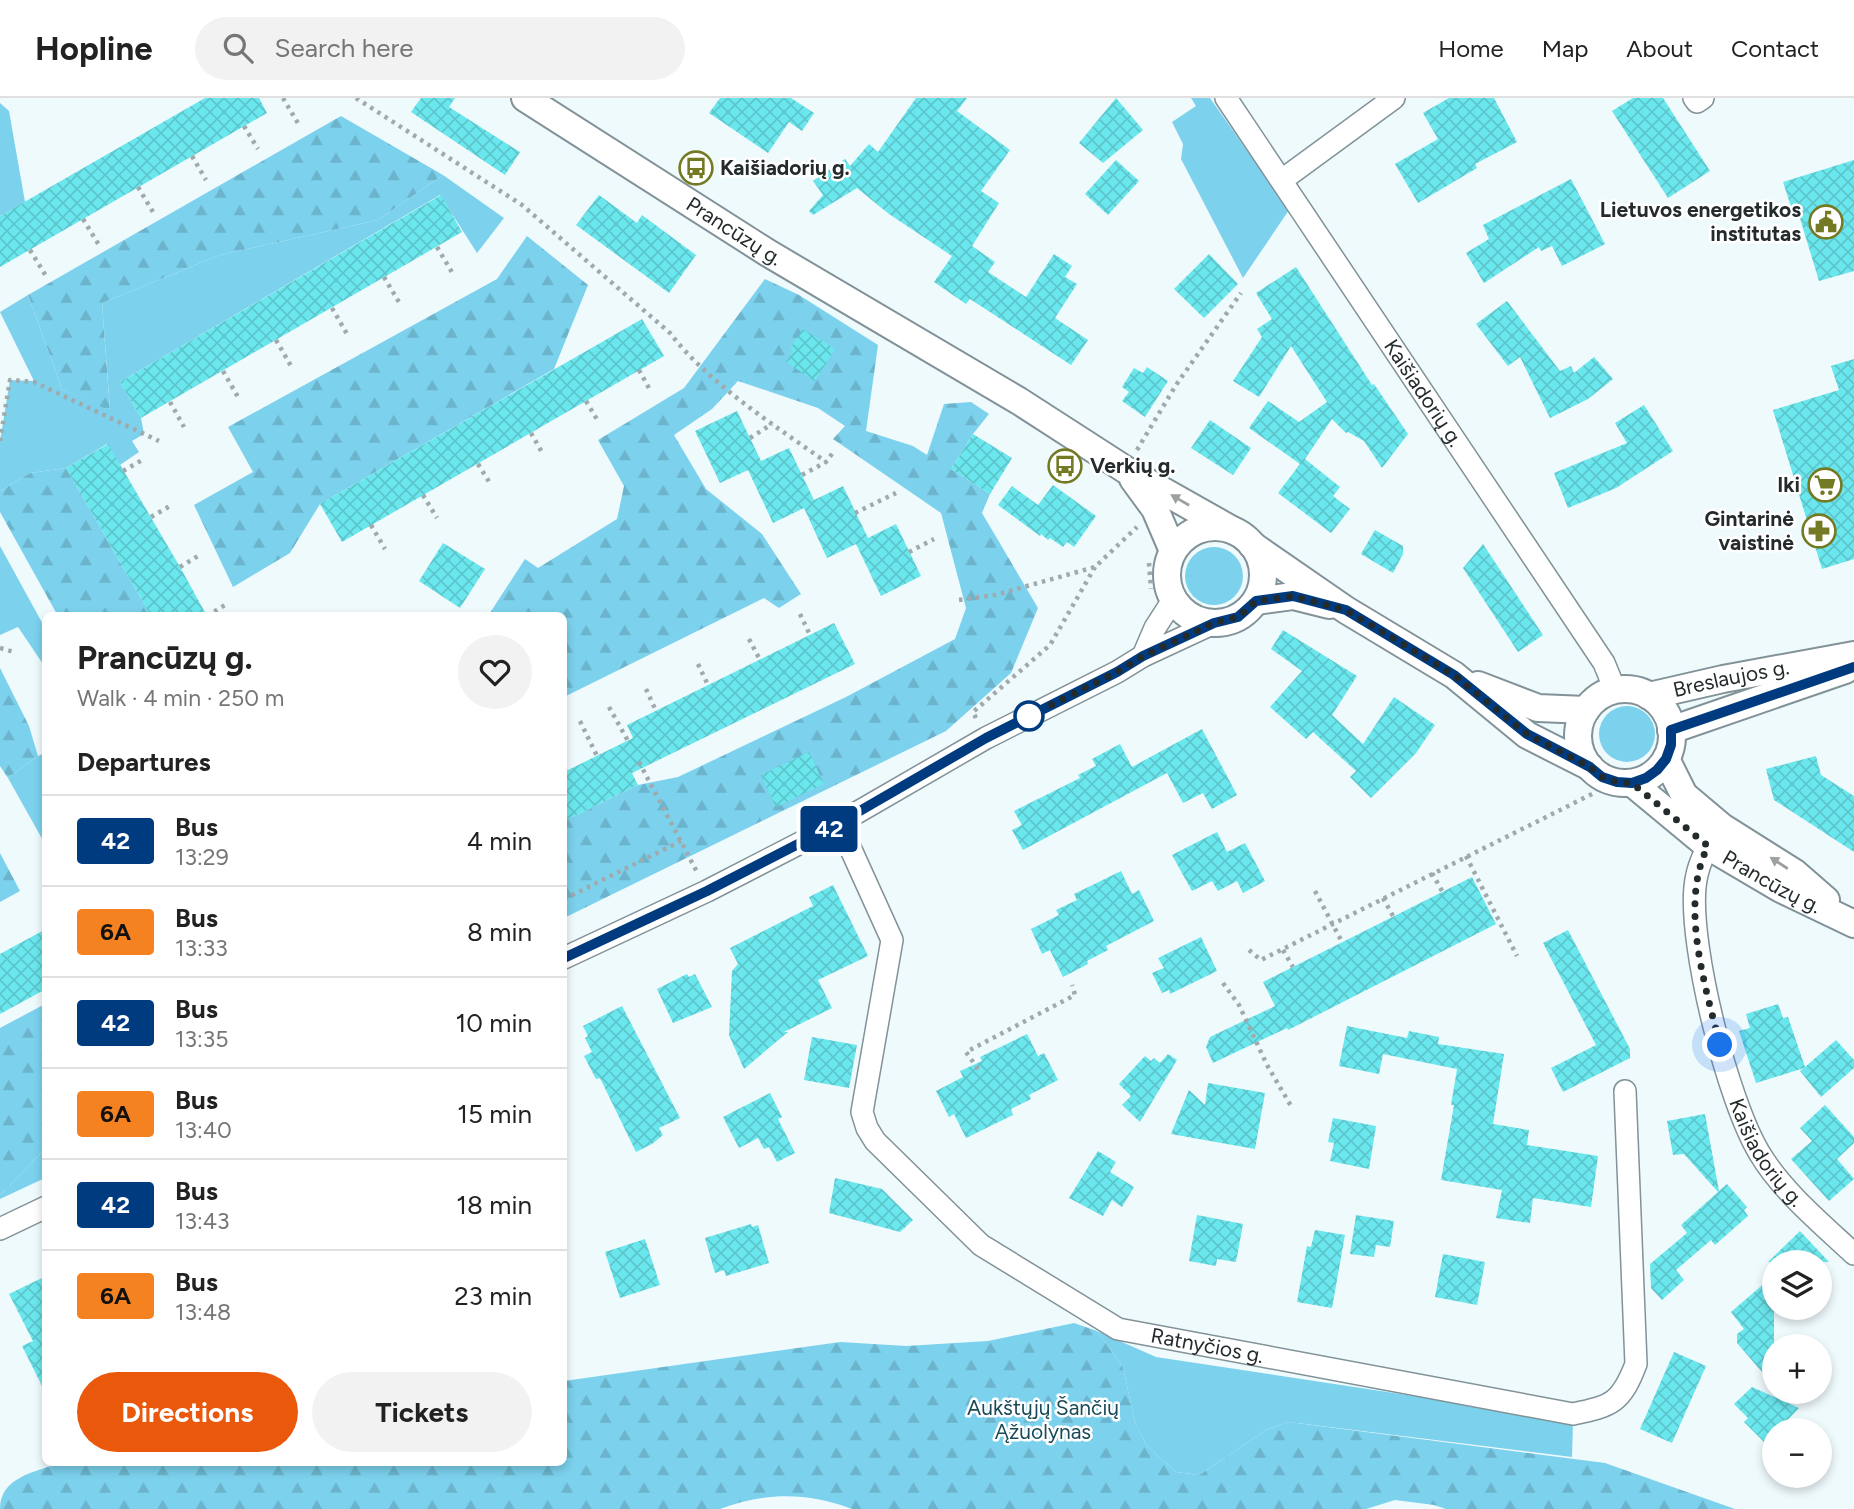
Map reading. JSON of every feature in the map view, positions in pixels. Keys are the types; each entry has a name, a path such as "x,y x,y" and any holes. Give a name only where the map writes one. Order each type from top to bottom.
{"street":[{"name":"Prancūzų g.","path":"525,98 768,253 1019,401 1126,470 1243,538 1346,610 1454,675 1527,734 1590,767"},
{"name":"Kaišiadorių g.","path":"1226,98 1597,651 1615,690"},
{"path":"1282,180 1394,98"},
{"path":"1694,98 1697,102 1703,98"},
{"name":"Prancūzų g.","path":"1126,470 1155,509 1173,551"},
{"path":"567,957 707,891 839,823 986,738 1117,672 1143,656 1214,623 1238,617 1256,601 1263,578 1258,555 1243,538 1206,527 1182,540 1173,551 1168,563 1168,588 1173,600 1191,617 1214,623"},
{"name":"Prancūzų g.","path":"1256,601 1293,596 1346,610"},
{"path":"1143,656 1155,628 1173,600"},
{"name":"Breslaujos g.","path":"1649,696 1723,679 1854,655"},
{"name":"Breslaujos g.","path":"1671,730 1854,667"},
{"name":"Prancūzų g.","path":"1454,675 1538,708 1586,710"},
{"path":"1615,690 1633,690 1649,696 1668,716 1671,745 1666,759 1646,778 1624,782 1602,777 1590,767 1582,754 1578,739 1586,710 1594,701 1615,690"},
{"name":"Prancūzų g.","path":"1666,759 1685,795 1715,836"},
{"name":"Prancūzų g.","path":"1624,782 1715,836 1782,889 1852,923"},
{"name":"Ratnyčios g.","path":"839,823 892,940 862,1112 867,1128 875,1142 981,1245 1118,1329 1573,1414 1606,1407 1627,1389 1636,1364 1625,1091"},
{"name":"Kaišiadorių g.","path":"1715,836 1700,862 1695,888 1695,924 1707,995 1733,1096 1760,1154 1777,1177 1854,1254"},
{"path":"0,1229 42,1209"}],"path":[{"path":"283,98 299,125"},
{"path":"356,98 522,205 670,333 688,356 772,425 826,462"},
{"path":"244,126 258,149"},
{"path":"192,156 206,180"},
{"path":"138,187 153,212"},
{"path":"83,219 99,245"},
{"path":"437,247 453,274"},
{"path":"30,250 46,276"},
{"path":"384,277 400,304"},
{"path":"1126,470 1176,384 1241,293"},
{"path":"332,308 347,334"},
{"path":"276,340 291,366"},
{"path":"639,370 650,390"},
{"path":"223,371 238,397"},
{"path":"0,441 10,380 34,382 159,441"},
{"path":"586,401 598,421"},
{"path":"170,402 184,427"},
{"path":"750,438 772,425"},
{"path":"531,433 543,454"},
{"path":"802,475 826,462 834,451"},
{"path":"123,471 144,459"},
{"path":"478,464 491,485"},
{"path":"855,513 896,494"},
{"path":"423,495 437,518"},
{"path":"151,517 170,506"},
{"path":"986,738 973,712 1050,645 1095,567 1143,521 1144,531"},
{"path":"371,525 385,549"},
{"path":"909,552 934,539"},
{"path":"1147,552 1153,613 1151,623 1155,628"},
{"path":"180,567 198,556"},
{"path":"959,600 995,595 1095,567"},
{"path":"214,612 225,605"},
{"path":"800,614 810,635"},
{"path":"749,639 760,660"},
{"path":"0,648 14,652"},
{"path":"698,664 708,685"},
{"path":"646,689 656,711"},
{"path":"609,707 628,741"},
{"path":"580,721 597,756"},
{"path":"639,762 707,891"},
{"path":"1249,950 1261,960 1466,856 1624,782"},
{"path":"567,898 681,841"},
{"path":"1466,856 1517,957"},
{"path":"1432,873 1442,891"},
{"path":"1315,891 1342,942"},
{"path":"1383,898 1393,916"},
{"path":"1283,950 1293,967"},
{"path":"1223,984 1239,1005 1267,1065 1292,1106"},
{"path":"978,1069 966,1052 1075,995 1072,985"}],"green space":[{"path":"1191,98 1210,98 1289,210 1243,278 1181,159 1183,144 1172,122 1196,106"},
{"path":"0,103 9,111 25,202 0,216"},
{"path":"341,116 443,175 378,220 220,255 102,303 110,411 62,389 28,295"},
{"path":"443,175 504,218 477,253 440,195 120,382 141,418 144,434 132,441 139,452 120,465 107,444 66,468 30,473 0,491 0,441 10,380 34,381 0,312 28,295 62,389 110,410 102,303 220,255 378,220"},
{"path":"527,236 588,285 554,369 320,504 290,553 233,587 194,505 253,472 228,427 497,279"},
{"path":"765,279 799,295 878,345 866,431 913,446 927,455 944,404 971,402 989,414 951,469 990,494 982,513 1038,608 1011,673 946,731 567,917 567,820 638,785 678,777 846,697 955,639 966,608 941,513 833,439 845,426 818,408 738,381 712,409 674,435 706,489 762,534 801,594 779,608 764,598 567,696 567,612 491,612 525,559 538,568 617,519 624,486 598,440 684,388"},
{"path":"66,468 149,612 56,612 0,512 0,491 30,473"},
{"path":"0,546 42,623 42,663 18,627 0,635"},
{"path":"1214,547 1225,549 1238,560 1243,576 1241,587 1230,600 1214,605 1203,603 1190,592 1185,576 1187,565 1198,552"},
{"path":"0,668 29,726 38,756 8,778 0,766"},
{"path":"1621,706 1633,706 1643,710 1651,718 1655,734 1651,750 1643,758 1633,762 1621,762 1611,758 1603,750 1599,740 1599,728 1603,718 1611,710"},
{"path":"42,754 42,839 8,778"},
{"path":"0,853 20,891 0,902"},
{"path":"42,1006 42,1152 0,1195 0,1028"},
{"path":"42,1152 42,1179 0,1199 0,1195"},
{"name":"Aukštųjų Šančių Ąžuolynas","path":"1074,1323 1097,1331 1123,1367 1135,1423 1147,1446 1176,1472 1199,1475 1266,1430 1289,1422 1605,1463 1735,1509 1446,1509 1395,1500 1366,1509 852,1509 819,1499 786,1496 753,1499 720,1509 0,1509 2,1498 12,1483 51,1466 567,1466 567,1381 840,1342 906,1346 988,1341"},
{"path":"1097,1331 1156,1357 1573,1420 1572,1457 1289,1422 1266,1430 1199,1475 1176,1472 1147,1446 1135,1423 1123,1367"}],"building":[{"path":"205,98 259,98 267,113 0,267 0,216"},
{"path":"421,98 455,98 449,107 520,152 505,175 411,112"},
{"path":"720,98 791,98 814,113 802,131 789,122 768,153 709,113"},
{"path":"916,98 967,98 957,111 1010,150 981,191 999,203 972,246 995,262 988,272 1026,297 1054,254 1072,266 1065,277 1077,284 1055,318 1088,340 1071,365 970,299 966,304 934,282 952,256 889,214 857,188 813,215 809,211 823,195 813,181 845,159 850,166 869,144 878,152"},
{"path":"1116,98 1143,130 1103,163 1079,143"},
{"path":"1449,98 1494,98 1517,142 1475,164 1477,168 1418,203 1395,164 1438,139 1423,113"},
{"path":"1633,98 1663,98 1710,171 1668,198 1612,111"},
{"path":"1116,160 1139,181 1108,215 1085,194"},
{"name":"Lietuvos energetikos institutas","path":"1854,160 1854,271 1819,281 1798,212 1793,213 1783,182"},
{"path":"1571,179 1605,244 1562,266 1552,246 1541,251 1539,247 1484,283 1466,253 1489,239 1483,225"},
{"path":"441,195 462,232 141,418 120,382"},
{"path":"599,195 637,223 642,215 696,255 669,293 576,225"},
{"path":"1209,254 1238,284 1204,318 1174,289"},
{"path":"1296,267 1372,385 1374,384 1408,434 1382,468 1364,441 1346,433 1332,419 1305,459 1340,487 1333,496 1350,509 1331,533 1278,493 1300,464 1249,428 1268,401 1299,422 1327,402 1291,346 1259,397 1233,381 1262,337 1257,329 1272,319 1256,293"},
{"path":"1507,301 1560,371 1571,366 1574,373 1594,357 1613,379 1588,399 1550,418 1520,357 1508,366 1476,324"},
{"path":"642,319 664,356 342,542 320,504"},
{"path":"803,329 835,349 815,381 786,362 793,351 790,349"},
{"name":"Iki","path":"1854,359 1854,559 1822,569 1773,410 1839,390 1831,366"},
{"path":"1147,367 1168,381 1145,417 1122,401 1129,392 1122,387 1134,368 1143,373"},
{"path":"1644,405 1673,451 1616,488 1568,508 1554,473 1627,443 1615,423"},
{"path":"737,411 761,461 789,448 814,500 843,486 868,538 896,524 921,576 881,596 856,544 827,558 804,508 773,523 748,470 720,483 695,431"},
{"path":"1210,420 1251,448 1233,475 1191,448"},
{"path":"973,434 1012,458 990,494 951,469"},
{"path":"108,444 205,612 149,612 66,468"},
{"path":"1053,485 1096,516 1074,547 1067,542 1063,547 1050,538 1048,540 1041,534 1040,536 998,505 1012,486 1038,505"},
{"path":"1375,530 1403,546 1403,554 1393,573 1361,554"},
{"path":"443,543 485,569 460,608 419,581"},
{"path":"1483,544 1543,635 1518,652 1463,568"},
{"path":"834,623 855,664 632,773 638,785 567,820 567,771 633,738 627,725"},
{"path":"1283,630 1357,676 1332,715 1363,744 1394,697 1435,725 1416,753 1371,798 1350,777 1356,771 1313,732 1306,739 1270,707 1302,671 1271,649"},
{"path":"1202,729 1237,795 1212,809 1203,793 1183,803 1167,773 1023,850 1012,830 1022,825 1014,811 1080,778 1078,775 1096,766 1092,759 1120,744 1132,767"},
{"path":"809,752 824,784 776,807 761,775"},
{"path":"1816,756 1821,775 1854,796 1854,852 1774,800 1766,769"},
{"path":"1217,832 1227,852 1245,843 1265,881 1243,893 1237,881 1218,891 1212,881 1192,891 1172,855"},
{"path":"1121,871 1132,894 1139,890 1154,921 1106,946 1108,950 1063,977 1050,950 1042,954 1031,929 1059,915 1056,910 1077,900 1074,894"},
{"path":"1472,877 1496,924 1288,1030 1287,1028 1213,1063 1206,1047 1210,1037 1275,1006 1263,982"},
{"path":"833,885 868,956 818,980 832,1008 784,1032 788,1032 744,1069 729,1035 732,971 738,964 730,948 813,906 809,897"},
{"path":"1568,930 1630,1049 1630,1058 1563,1092 1551,1068 1596,1045 1543,943"},
{"path":"42,931 42,991 0,1014 0,954"},
{"path":"1201,937 1217,971 1170,994 1169,990 1162,993 1152,973 1164,968 1158,958"},
{"path":"687,974 689,977 695,974 712,1007 673,1023 657,989"},
{"path":"1778,1004 1783,1018 1788,1017 1805,1067 1836,1040 1854,1060 1854,1068 1821,1097 1800,1071 1804,1068 1756,1083 1739,1031 1750,1028 1746,1014"},
{"path":"622,1006 680,1118 659,1128 663,1135 636,1152 600,1078 596,1079 584,1056 592,1052 583,1026"},
{"path":"1347,1026 1407,1038 1409,1031 1439,1037 1438,1044 1504,1054 1493,1124 1529,1130 1527,1145 1598,1156 1591,1207 1533,1198 1530,1223 1496,1218 1502,1190 1441,1180 1454,1105 1451,1105 1457,1069 1383,1054 1379,1074 1339,1066"},
{"path":"1027,1034 1038,1056 1044,1053 1058,1080 1029,1095 1031,1099 1011,1109 1013,1115 966,1138 954,1114 949,1117 936,1091 963,1077 960,1071 982,1061 980,1057"},
{"path":"812,1037 857,1045 849,1088 804,1080"},
{"path":"1168,1054 1177,1060 1140,1122 1122,1105 1131,1096 1119,1084 1145,1056 1160,1063"},
{"path":"1208,1083 1265,1093 1255,1149 1171,1134 1189,1090 1205,1105"},
{"path":"770,1093 782,1117 778,1119 795,1153 777,1162 769,1147 764,1149 758,1138 739,1148 723,1117"},
{"path":"1825,1105 1854,1137 1854,1143 1837,1159 1854,1179 1829,1201 1791,1159 1812,1141 1800,1128"},
{"path":"1705,1114 1719,1191 1727,1184 1747,1207 1744,1210 1748,1216 1715,1245 1711,1240 1676,1270 1684,1280 1662,1300 1651,1288 1650,1264 1687,1233 1681,1225 1718,1192 1684,1154 1673,1155 1667,1121"},
{"path":"1333,1118 1376,1126 1369,1169 1330,1161 1334,1143 1328,1142"},
{"path":"1098,1151 1116,1162 1110,1172 1134,1187 1122,1207 1112,1200 1103,1216 1069,1198"},
{"path":"835,1178 882,1189 913,1220 900,1232 829,1213"},
{"path":"1197,1215 1243,1224 1236,1262 1217,1259 1216,1266 1189,1261"},
{"path":"1356,1215 1394,1221 1390,1247 1376,1245 1374,1257 1350,1254"},
{"path":"751,1224 752,1227 758,1225 769,1263 726,1276 724,1270 715,1273 705,1238"},
{"path":"1315,1230 1345,1235 1332,1308 1297,1302 1307,1246 1311,1247"},
{"path":"1800,1231 1818,1250 1780,1250"},
{"path":"645,1239 660,1285 620,1298 605,1252"},
{"path":"1443,1254 1485,1262 1477,1305 1435,1297"},
{"path":"42,1278 42,1386 22,1346 33,1341 9,1294"},
{"path":"1762,1285 1762,1320 1774,1320 1774,1334 1762,1334 1762,1372 1737,1343 1737,1334 1744,1329 1731,1312"},
{"path":"1674,1352 1706,1366 1672,1443 1640,1429"},
{"path":"1752,1387 1762,1391 1762,1404 1790,1404 1799,1408 1789,1418 1762,1418 1762,1440 1744,1422 1748,1418 1734,1404"}],"bus line":[{"name":"42","path":"567,957 707,891 839,823 986,738 1117,672 1143,656 1214,623 1238,617 1256,601 1293,596 1346,610 1454,675 1527,734 1590,767 1602,777 1617,782 1632,783 1657,770 1666,759 1671,745 1671,730 1854,667"}],"place":[{"name":"Kaišiadorių g.","path":"696,168"},
{"name":"Lietuvos energetikos institutas","path":"1826,222"},
{"name":"Verkių g.","path":"1065,466"},
{"name":"Iki","path":"1825,485"},
{"name":"Gintarinė vaistinė","path":"1819,531"}],"route":[{"path":"1029,716 1143,656 1214,623 1238,617 1256,601 1293,596 1346,610 1454,675 1527,734 1590,767 1602,777 1632,783 1708,846 1700,862 1695,888 1695,924 1707,995 1720,1045"}]}
